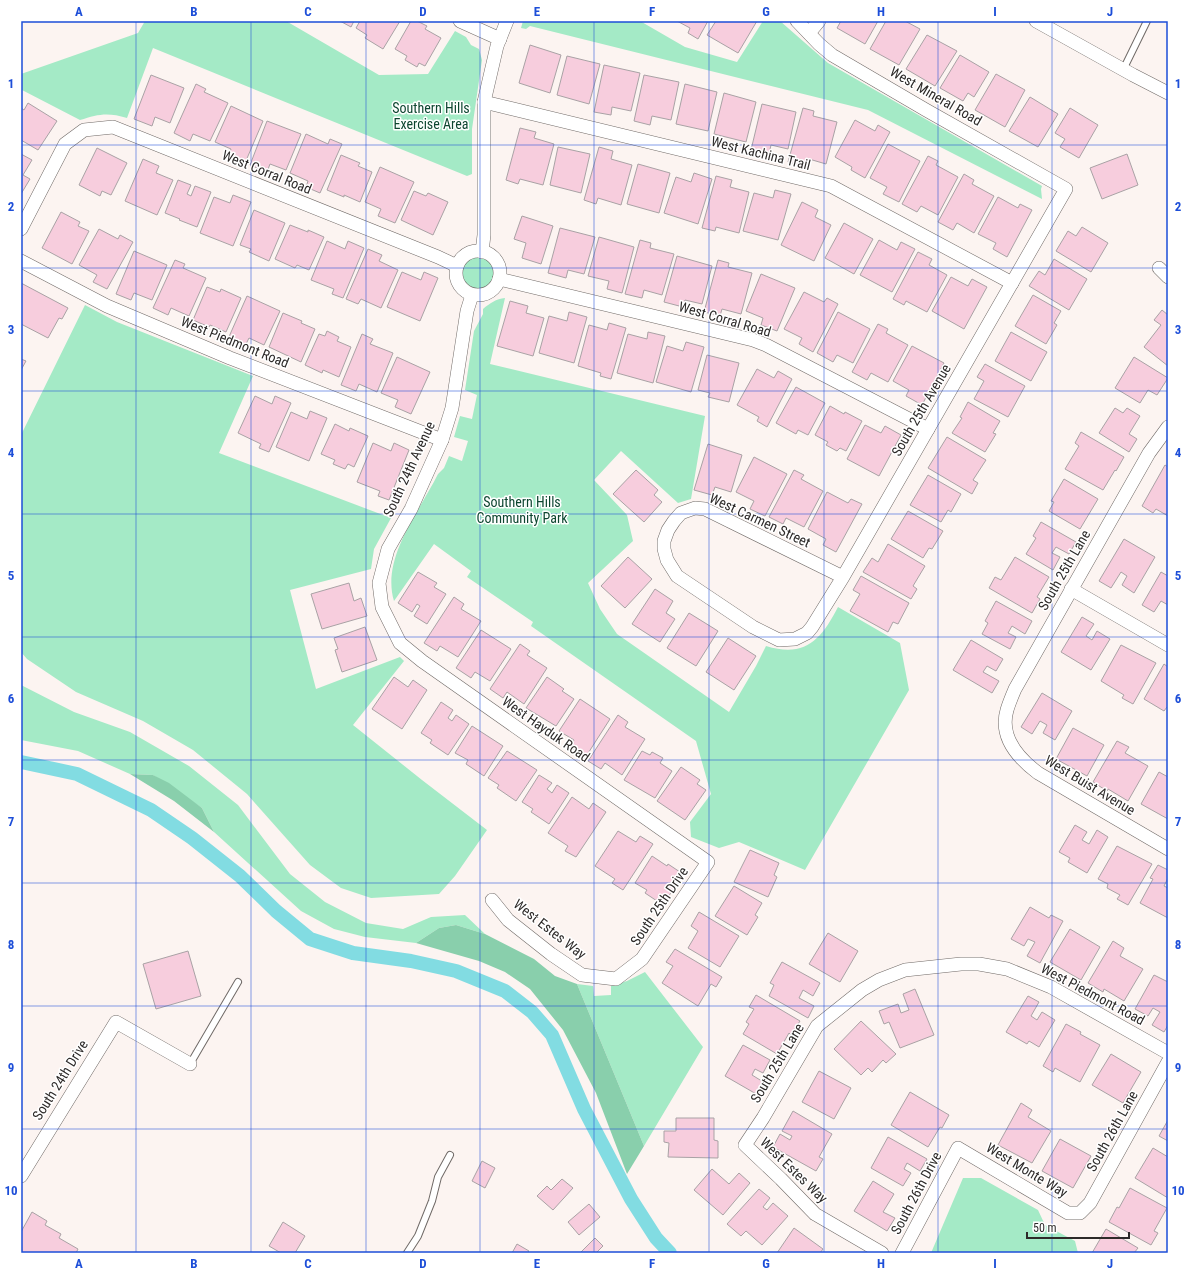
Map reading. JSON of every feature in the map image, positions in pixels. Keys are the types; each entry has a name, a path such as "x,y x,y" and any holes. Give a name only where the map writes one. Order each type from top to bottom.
{"street":[{"path":"460,21 500,38"},
{"path":"482,252 484,235 484,102 500,38 507,21"},
{"name":"West Mineral Road","path":"797,21 832,55 1066,189"},
{"path":"809,33 819,21"},
{"path":"1036,21 1123,70 1168,93"},
{"name":"West Kachina Trail","path":"484,102 830,186 1012,283"},
{"name":"West Corral Road","path":"21,229 65,144 84,130 112,127 457,266"},
{"name":"South 25th Avenue","path":"795,639 806,633 812,627 843,577 1066,189"},
{"path":"472,252 482,252 493,258 498,264 500,279 490,292 482,295 472,295 461,287 457,280 457,266 464,256 472,252"},
{"name":"West Piedmont Road","path":"21,261 107,306 230,358 442,440"},
{"name":"West Corral Road","path":"500,279 754,340 928,429"},
{"name":"South 24th Avenue","path":"382,607 379,583 388,549 411,509 442,440 452,408 467,312 472,295"},
{"name":"South 25th Lane","path":"1007,736 1006,711 1015,689 1149,453 1166,432"},
{"name":"West Carmen Street","path":"795,639 779,640 770,637 677,576 667,560 664,549 664,541 668,530 674,521 681,513 695,508 705,509 843,577"},
{"path":"1071,589 1168,645"},
{"name":"West Hayduk Road","path":"382,607 400,643 411,652 708,862"},
{"name":"West Buist Avenue","path":"1007,736 1013,749 1019,757 1038,773 1168,849"},
{"name":"South 25th Drive","path":"616,979 642,959 708,862"},
{"name":"West Estes Way","path":"492,900 508,920 551,954 582,974 616,979"},
{"name":"West Piedmont Road","path":"905,970 961,964 979,964 1007,969 1051,987 1168,1053"},
{"name":"South 25th Lane","path":"745,1145 763,1118 817,1026 862,990 879,980 905,970"},
{"name":"South 24th Drive","path":"21,1176 116,1022 190,1064"},
{"name":"South 26th Lane","path":"1080,1213 1090,1203 1168,1062"},
{"name":"West Estes Way","path":"745,1145 815,1214 882,1253"},
{"name":"West Monte Way","path":"958,1148 1068,1213 1080,1213"},
{"name":"South 26th Drive","path":"902,1253 958,1148"}],"lane":[{"path":"1123,70 1147,21"},
{"path":"190,1064 238,982"},
{"path":"407,1253 418,1236 432,1201 438,1177 450,1155"}],"green space":[{"name":"Southern Hills Exercise Area","path":"145,21 286,21 379,75 428,74 455,31 466,37 471,45 479,49 482,60 472,129 472,174 467,176 153,48 127,118 103,114 80,120 22,90 21,74 138,33"},
{"path":"523,21 640,21 685,47 737,62 763,21 780,21 828,63 1042,186 1042,199 868,110 530,26 526,29 521,28"},
{"path":"478,251 490,255 496,261 500,273 496,285 490,291 478,295 466,291 460,285 456,273 460,261 466,255"},
{"name":"Southern Hills Community Park","path":"505,298 490,364 705,416 691,499 678,503 621,451 594,480 627,515 633,541 588,583 600,609 617,634 729,712 766,646 791,650 801,648 818,637 832,619 838,607 900,643 909,690 805,870 739,842 719,848 691,837 690,822 711,794 696,741 531,626 533,622 467,577 471,571 434,544 394,601 391,585 393,568 397,552 404,536 438,474 444,468 449,456 462,461 468,441 454,437 460,416 472,419 477,395 465,390 474,331 483,314 483,309 499,299"},
{"path":"85,305 117,322 253,376 219,453 391,518 374,549 371,569 290,590 316,689 400,657 404,661 353,725 487,830 455,876 439,894 371,898 341,888 310,865 247,794 193,750 143,721 76,692 27,659 21,652 21,435"},
{"path":"21,685 74,712 130,732 189,766 238,805 290,874 325,902 366,923 403,929 431,917 465,915 485,934 456,925 439,928 416,943 365,937 334,929 301,911 214,832 202,808 153,775 130,774 78,751 21,740"},
{"path":"130,774 153,775 169,783 202,808 214,832 174,801"},
{"path":"456,925 485,934 534,959 555,976 577,984 644,1146 627,1174 596,1093 563,1030 530,989 505,972 479,961 416,943 439,928"},
{"path":"645,972 703,1047 644,1146 577,984 593,986 594,996 611,995 611,986 627,981"},
{"path":"963,1178 981,1178 1038,1210 1045,1225 1075,1241 1078,1253 931,1253"}],"building":[{"path":"340,21 354,21 351,27"},
{"path":"360,21 400,21 383,49 365,38 367,35 356,28"},
{"path":"411,21 417,21 427,26 425,29 441,38 425,66 419,63 417,67 405,60 407,56 395,49"},
{"path":"677,21 708,21 698,39 688,33 690,28"},
{"path":"716,21 757,21 738,53 707,35"},
{"path":"841,21 878,21 865,44 837,28"},
{"path":"886,21 905,21 920,29 899,65 870,49"},
{"path":"927,35 957,51 935,86 906,69"},
{"path":"530,45 561,55 550,93 519,83"},
{"path":"960,55 989,72 974,97 968,93 963,101 940,88"},
{"path":"567,56 600,64 589,104 557,95"},
{"path":"604,65 640,73 631,111 612,107 611,115 594,112"},
{"path":"996,74 1025,90 1005,127 975,110"},
{"path":"151,75 184,88 170,123 155,117 152,126 134,119"},
{"path":"644,75 679,82 671,120 652,116 650,125 634,121"},
{"path":"196,84 206,89 204,92 228,103 210,141 193,134 190,141 174,133"},
{"path":"685,84 717,92 708,131 676,124"},
{"path":"724,93 756,102 746,142 714,134"},
{"path":"1030,97 1058,114 1038,147 1009,131"},
{"path":"28,103 57,121 38,150 21,140 21,108 24,110"},
{"path":"762,104 796,112 788,149 771,145 769,154 751,150"},
{"path":"231,106 263,121 245,163 229,156 231,149 215,142"},
{"path":"803,108 814,111 813,116 837,122 826,164 809,159 807,167 788,162"},
{"path":"1070,108 1098,125 1079,158 1060,147 1065,139 1055,133"},
{"path":"855,120 875,131 878,125 890,132 865,178 851,170 852,167 835,157"},
{"path":"267,121 301,134 286,170 270,164 267,172 250,165"},
{"path":"520,128 536,132 534,138 554,144 543,185 520,179 518,184 506,180"},
{"path":"306,134 328,144 330,139 342,144 320,193 306,187 308,181 290,173"},
{"path":"888,144 920,161 899,202 883,194 887,187 870,178"},
{"path":"558,147 590,154 581,193 550,185"},
{"path":"599,147 613,151 611,159 632,165 621,205 598,198 596,204 584,200"},
{"path":"97,148 127,163 111,195 102,191 100,196 79,185"},
{"path":"21,154 32,160 23,175 30,179 21,194"},
{"path":"1127,154 1138,185 1102,199 1090,168"},
{"path":"341,155 360,163 358,166 372,172 360,202 327,190"},
{"path":"928,156 938,161 936,165 958,177 938,215 921,206 917,212 902,204"},
{"path":"143,159 159,166 156,173 173,180 157,215 125,201"},
{"path":"638,164 670,173 659,213 627,204"},
{"path":"380,167 414,182 395,223 378,216 381,209 365,202"},
{"path":"694,173 712,179 698,224 664,213 676,177 691,182"},
{"path":"964,174 974,180 972,184 994,196 974,233 957,223 953,230 938,222"},
{"path":"716,176 732,180 730,187 749,192 739,233 716,227 715,231 702,228"},
{"path":"178,180 191,185 187,194 191,196 195,186 211,192 197,227 165,213"},
{"path":"775,190 791,194 778,240 743,231 754,193 773,198"},
{"path":"414,191 426,196 428,193 448,202 433,235 401,220"},
{"path":"233,195 251,202 233,246 200,233 214,197 230,203"},
{"path":"998,197 1018,208 1020,204 1032,210 1007,257 993,249 996,243 978,234"},
{"path":"802,202 818,210 815,217 831,225 814,261 781,245"},
{"path":"254,210 285,223 269,261 249,252 251,249 240,245"},
{"path":"61,212 80,222 78,226 89,231 72,264 42,248"},
{"path":"522,216 553,226 541,264 522,258 526,243 514,239"},
{"path":"844,223 873,239 854,274 825,258"},
{"path":"290,225 308,232 308,230 324,237 309,270 297,265 295,268 275,259"},
{"path":"1082,227 1108,243 1091,272 1056,251 1068,231 1076,236"},
{"path":"560,228 595,237 584,274 568,270 566,278 548,273"},
{"path":"99,229 118,239 120,235 133,242 107,289 93,282 97,275 79,265"},
{"path":"599,237 634,247 622,293 607,289 609,281 588,276"},
{"path":"640,240 651,243 650,248 674,254 662,295 644,290 642,298 625,294"},
{"path":"879,240 897,250 901,242 915,249 892,292 860,275"},
{"path":"327,241 345,249 348,241 364,248 343,298 332,294 334,289 311,280"},
{"path":"368,249 382,255 379,261 398,270 381,308 361,299 358,304 346,299"},
{"path":"134,251 167,265 152,300 134,293 131,300 116,294"},
{"path":"918,252 932,259 929,265 947,275 927,312 906,301 904,305 893,299"},
{"path":"677,256 712,266 702,304 685,300 683,307 664,302"},
{"path":"1054,259 1087,279 1069,310 1029,286 1039,271 1045,275"},
{"path":"175,260 185,264 183,268 206,278 189,316 171,308 168,315 153,308"},
{"path":"718,260 729,263 728,267 752,273 741,314 722,309 720,316 704,312"},
{"path":"402,272 421,280 424,272 438,278 420,321 387,307"},
{"path":"761,274 795,288 777,331 761,325 763,318 746,311"},
{"path":"951,277 968,286 972,279 987,287 964,329 932,311"},
{"path":"21,283 68,308 62,319 59,318 48,338 21,324"},
{"path":"207,287 220,292 221,289 241,298 226,332 193,320"},
{"path":"804,292 824,302 827,298 838,304 813,352 799,344 802,338 784,329"},
{"path":"1033,295 1061,311 1054,323 1057,325 1046,344 1015,326"},
{"path":"247,296 280,311 264,345 249,338 245,346 228,339"},
{"path":"510,301 528,306 526,313 544,318 533,356 497,346"},
{"path":"1162,310 1168,315 1168,366 1144,347 1161,325 1154,320"},
{"path":"569,312 587,317 574,363 539,353 549,316 567,321"},
{"path":"838,312 870,329 853,363 837,355 833,362 817,353"},
{"path":"283,313 302,321 301,323 315,329 301,362 269,347"},
{"path":"609,323 626,328 611,379 600,376 601,373 578,366 589,325 607,330"},
{"path":"878,324 888,329 886,333 908,345 888,382 871,373 867,380 852,372"},
{"path":"327,331 339,337 337,341 351,347 339,377 323,370 322,373 305,365 319,334 325,336"},
{"path":"648,332 665,336 653,383 617,373 628,334 647,339"},
{"path":"1011,332 1047,352 1031,381 995,361"},
{"path":"362,334 373,339 370,344 393,353 377,392 359,384 356,391 341,385"},
{"path":"686,342 704,347 691,392 656,382 667,346 683,351"},
{"path":"912,346 944,363 922,405 906,396 909,390 893,381"},
{"path":"707,355 739,363 729,402 708,397 710,393 698,390"},
{"path":"397,357 430,372 411,414 395,407 398,400 381,393"},
{"path":"1134,357 1168,378 1157,395 1148,390 1140,403 1115,388"},
{"path":"21,359 26,361 21,370"},
{"path":"985,364 1025,386 1008,417 974,399 984,381 977,377"},
{"path":"757,369 774,378 778,371 792,379 767,427 757,421 759,417 737,405"},
{"path":"796,387 825,403 808,435 798,430 796,434 776,423"},
{"path":"255,396 272,404 275,396 291,403 269,452 259,448 261,444 238,433"},
{"path":"968,402 1000,421 993,433 996,434 985,452 952,433 962,418 960,417"},
{"path":"830,406 844,414 845,412 862,421 846,451 840,448 837,451 826,445 828,442 815,435"},
{"path":"1115,408 1123,413 1127,408 1140,416 1129,434 1137,439 1129,452 1099,433"},
{"path":"310,411 327,418 309,461 276,447 291,412 307,419"},
{"path":"335,424 349,431 350,428 368,436 354,467 348,464 345,469 333,464 335,460 321,454"},
{"path":"865,425 881,433 885,426 901,435 879,476 847,459"},
{"path":"1081,432 1124,457 1103,490 1065,469 1079,446 1075,443"},
{"path":"947,437 986,460 973,480 978,483 972,494 928,468"},
{"path":"373,443 391,451 394,443 409,450 389,500 378,496 380,491 357,482"},
{"path":"708,444 742,455 731,492 715,487 712,495 694,490"},
{"path":"754,457 787,474 765,516 750,509 754,501 736,492"},
{"path":"1165,465 1168,467 1168,516 1156,509 1153,513 1142,506"},
{"path":"636,470 658,490 654,495 662,502 644,522 613,494"},
{"path":"794,470 804,475 801,479 823,491 804,527 786,518 783,524 769,517"},
{"path":"928,475 961,494 951,512 948,510 941,522 910,505"},
{"path":"1064,479 1098,499 1080,529 1049,511 1054,502 1051,501"},
{"path":"827,492 848,503 851,499 862,504 836,552 823,545 826,539 808,529"},
{"path":"908,511 943,531 932,549 929,548 923,558 891,539"},
{"path":"1041,522 1076,542 1069,554 1056,547 1052,553 1060,557 1053,570 1026,554 1036,538 1033,536"},
{"path":"1124,539 1155,557 1134,593 1122,585 1127,576 1121,572 1111,588 1099,581"},
{"path":"888,544 925,566 913,586 917,589 911,599 863,572 872,558 878,562"},
{"path":"628,557 652,579 625,608 601,586"},
{"path":"1015,557 1049,577 1037,597 1040,599 1032,613 989,588 995,577 1001,580"},
{"path":"418,572 437,583 434,587 446,594 427,624 414,616 420,606 417,604 412,612 398,603"},
{"path":"1161,572 1168,576 1168,605 1161,601 1154,612 1142,605"},
{"path":"861,576 909,603 898,624 893,622 888,632 850,611 860,594 853,590"},
{"path":"349,583 354,601 361,598 367,616 322,629 311,594"},
{"path":"655,589 673,601 666,613 675,619 660,642 632,624"},
{"path":"454,597 464,604 461,609 481,621 458,657 440,646 437,651 424,643"},
{"path":"996,601 1032,621 1025,634 1012,626 1008,633 1016,637 1010,649 982,634 988,623 985,621"},
{"path":"689,613 718,631 696,666 667,648"},
{"path":"1082,617 1094,624 1086,636 1092,640 1097,631 1110,639 1091,670 1061,652"},
{"path":"365,627 377,660 342,672 335,650 338,649 334,638"},
{"path":"481,630 511,649 490,681 475,672 471,678 456,668"},
{"path":"728,638 756,656 734,690 706,672"},
{"path":"971,640 1003,659 996,671 987,666 983,672 999,681 992,693 953,670"},
{"path":"520,644 530,651 527,655 547,668 524,704 507,692 503,698 490,689"},
{"path":"1121,645 1156,663 1133,704 1122,698 1124,695 1101,681"},
{"path":"1164,664 1168,667 1168,708 1167,707 1164,711 1144,699"},
{"path":"394,677 408,687 413,680 427,690 402,729 372,709"},
{"path":"547,677 564,689 562,691 574,699 556,726 526,708"},
{"path":"1042,693 1072,711 1055,740 1043,733 1047,725 1040,721 1032,734 1021,727"},
{"path":"580,699 610,719 585,758 570,747 574,740 559,731"},
{"path":"441,702 453,710 448,718 452,721 456,715 469,724 448,755 430,743 432,740 421,733"},
{"path":"618,715 628,722 625,727 645,739 622,775 605,763 601,769 588,761"},
{"path":"472,726 503,746 484,776 466,764 468,760 455,753"},
{"path":"1073,728 1104,745 1087,776 1056,759"},
{"path":"1117,741 1129,747 1125,753 1148,766 1128,801 1108,789 1107,791 1093,782"},
{"path":"507,751 537,770 516,801 497,788 499,785 488,778"},
{"path":"642,751 650,755 652,752 663,758 660,763 672,771 655,798 624,780"},
{"path":"681,767 700,780 697,784 706,790 685,820 657,801"},
{"path":"1159,772 1168,777 1168,819 1141,804"},
{"path":"539,775 552,783 547,789 552,793 557,785 569,793 549,824 531,812 533,809 522,802"},
{"path":"572,797 589,809 593,803 606,812 576,857 565,851 568,846 548,833"},
{"path":"1075,825 1087,832 1082,840 1089,844 1097,830 1108,837 1087,873 1068,862 1070,858 1059,852"},
{"path":"618,831 636,842 640,836 653,844 623,890 612,883 615,879 595,866"},
{"path":"1117,846 1152,864 1128,905 1117,899 1120,895 1107,888 1108,884 1098,879"},
{"path":"750,850 779,863 774,875 777,877 768,897 734,882"},
{"path":"652,856 683,874 663,905 645,893 647,890 635,883"},
{"path":"1158,865 1168,870 1168,878 1164,886 1168,888 1168,918 1140,903 1153,879 1150,878"},
{"path":"734,886 762,903 755,915 758,917 747,935 715,916"},
{"path":"1030,907 1049,918 1051,915 1063,921 1040,963 1027,956 1035,942 1028,939 1024,946 1011,939"},
{"path":"699,912 739,936 720,967 688,948 698,931 691,926"},
{"path":"1070,929 1100,947 1081,980 1050,962"},
{"path":"828,933 858,951 840,982 809,964"},
{"path":"1113,941 1124,948 1120,956 1143,969 1124,1001 1104,989 1103,992 1088,983"},
{"path":"675,949 722,977 716,987 711,984 698,1006 662,983 673,966 666,962"},
{"path":"188,951 201,996 156,1009 143,964"},
{"path":"782,962 820,983 813,996 803,990 799,998 814,1006 808,1018 769,996 774,985 770,983"},
{"path":"1154,975 1168,982 1168,1025 1164,1032 1152,1025 1160,1012 1153,1008 1148,1016 1135,1009"},
{"path":"915,989 934,1035 900,1048 889,1022 884,1024 879,1011 898,1004 901,1013 909,1010 903,994"},
{"path":"756,995 800,1021 791,1035 789,1033 777,1054 743,1034 749,1024 746,1022 754,1009 749,1007"},
{"path":"1028,996 1039,1002 1031,1016 1037,1020 1042,1012 1055,1020 1039,1047 1029,1041 1027,1044 1006,1032"},
{"path":"861,1021 896,1054 886,1063 883,1060 872,1072 868,1068 861,1075 834,1049"},
{"path":"1066,1024 1100,1045 1080,1082 1055,1068 1053,1072 1043,1066"},
{"path":"743,1045 770,1060 763,1073 755,1069 752,1075 765,1083 758,1095 725,1076"},
{"path":"1111,1054 1141,1072 1123,1103 1092,1085"},
{"path":"819,1071 851,1088 834,1119 802,1102"},
{"path":"910,1092 949,1115 942,1128 940,1127 928,1147 891,1125"},
{"path":"1021,1103 1032,1110 1028,1117 1051,1131 1032,1163 998,1145"},
{"path":"793,1111 832,1134 819,1157 823,1159 816,1171 773,1147 780,1134 790,1140 792,1136 782,1131"},
{"path":"676,1118 714,1118 714,1140 718,1141 718,1158 668,1157 669,1143 664,1142 664,1131 676,1131"},
{"path":"1168,1120 1168,1141 1159,1136"},
{"path":"888,1137 927,1159 920,1171 907,1163 904,1169 911,1173 903,1186 871,1168"},
{"path":"1060,1139 1091,1156 1073,1188 1042,1171"},
{"path":"1153,1148 1168,1157 1168,1198 1135,1178"},
{"path":"482,1161 495,1168 485,1188 472,1181"},
{"path":"712,1169 729,1184 739,1173 750,1183 723,1215 694,1190"},
{"path":"562,1179 573,1188 553,1210 537,1196 547,1186 551,1190"},
{"path":"873,1181 894,1194 883,1212 895,1218 887,1231 854,1211"},
{"path":"1130,1188 1167,1208 1154,1231 1158,1233 1151,1245 1109,1222"},
{"path":"759,1189 770,1198 763,1207 767,1210 773,1203 788,1216 762,1245 746,1231 741,1236 727,1224"},
{"path":"589,1204 600,1217 579,1235 568,1222"},
{"path":"32,1212 47,1221 45,1225 61,1234 59,1238 78,1249 76,1253 22,1253 21,1232"},
{"path":"283,1222 305,1236 295,1253 281,1253 269,1246"},
{"path":"794,1228 823,1249 820,1253 777,1253"},
{"path":"1106,1229 1138,1248 1134,1253 1092,1253"},
{"path":"595,1238 603,1246 596,1253 580,1253"},
{"path":"517,1244 529,1251 527,1253 512,1253"}],"waterway":[{"path":"21,762 77,774 151,810 192,838 240,876 276,911 310,939 353,953 411,961 456,971 505,991 532,1012 552,1035 584,1109 631,1199 656,1238 670,1253"}]}
